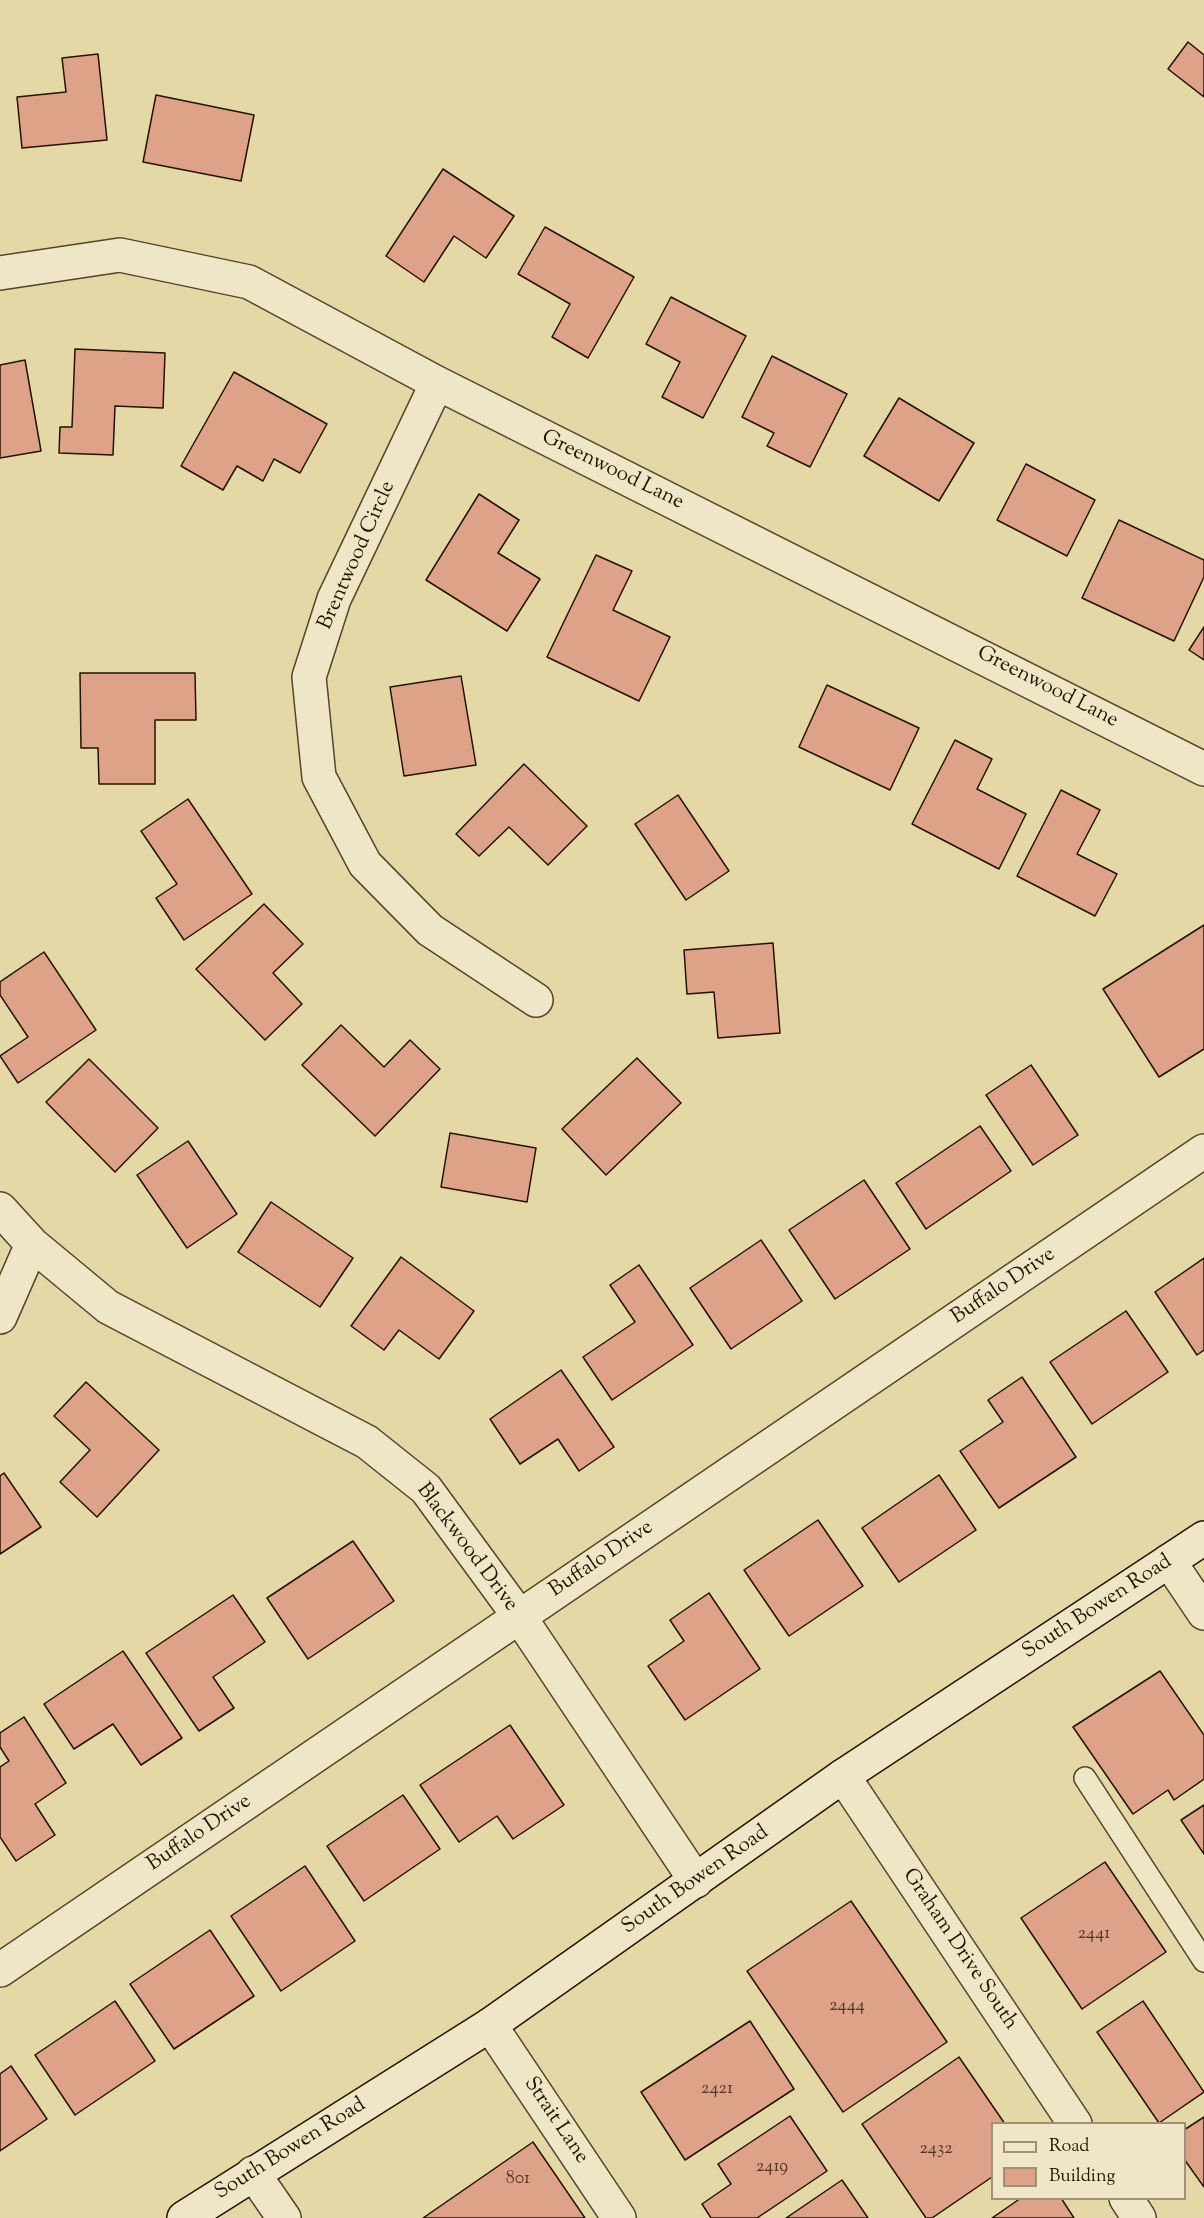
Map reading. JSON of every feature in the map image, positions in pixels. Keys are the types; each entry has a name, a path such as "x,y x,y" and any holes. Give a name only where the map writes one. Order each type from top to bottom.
{"street":[{"name":"Greenwood Lane","path":"0,273 120,255 249,282 437,383 1204,769"},
{"name":"Brentwood Circle","path":"437,383 334,599 309,676 319,777 365,864 430,930 536,1000"},
{"name":"Buffalo Drive","path":"0,1970 1204,1151"},
{"name":"Blackwood Drive","path":"0,1209 32,1244 108,1307 367,1442 426,1489 519,1617 696,1881"},
{"path":"0,1317 32,1244"},
{"name":"South Bowen Road","path":"184,2218 490,2025 843,1776 1204,1538"},
{"path":"1169,1561 1204,1613"},
{"name":"Graham Drive South","path":"843,1776 1075,2122"},
{"name":"Strait Lane","path":"490,2025 620,2218"},
{"path":"253,2173 284,2218"},
{"path":"1127,2200 1139,2218"}],"lane":[{"path":"1085,1778 1204,1961"}],"building":[{"path":"1188,42 1204,55 1204,97 1168,69"},
{"path":"98,54 107,140 22,148 17,97 66,92 62,58"},
{"path":"156,95 254,115 241,181 143,162"},
{"path":"443,169 514,216 486,258 454,236 424,282 386,256"},
{"path":"545,227 634,277 588,358 552,337 570,304 518,274"},
{"path":"671,297 746,336 703,418 662,397 680,362 646,344"},
{"path":"75,349 165,353 163,408 115,406 113,455 59,453 60,427 72,427"},
{"path":"772,356 847,394 810,467 767,446 774,433 742,417"},
{"path":"25,360 41,451 0,458 0,365"},
{"path":"234,372 327,424 300,473 274,459 263,481 237,466 223,490 181,466"},
{"path":"899,398 974,443 939,501 864,456"},
{"path":"1026,464 1095,500 1067,556 997,520"},
{"path":"479,494 519,520 498,553 540,579 507,631 426,580"},
{"path":"1119,520 1204,560 1204,577 1174,641 1082,598"},
{"path":"596,555 632,571 613,610 670,637 639,701 547,657"},
{"path":"1204,627 1204,660 1189,650"},
{"path":"80,673 195,673 196,720 155,720 155,784 99,784 98,748 81,748"},
{"path":"461,676 476,765 404,776 390,687"},
{"path":"827,685 919,728 890,790 799,747"},
{"path":"955,740 992,759 977,789 1026,814 999,869 912,824"},
{"path":"524,764 587,826 548,865 509,827 479,856 456,834"},
{"path":"1061,790 1100,810 1077,854 1117,874 1095,916 1017,876"},
{"path":"678,795 729,871 686,900 635,824"},
{"path":"188,799 252,894 184,940 156,898 177,884 141,831"},
{"path":"264,904 303,944 273,973 302,1004 265,1040 196,969"},
{"path":"1204,925 1204,1049 1159,1077 1103,989"},
{"path":"773,943 780,1033 718,1038 714,992 687,994 684,950"},
{"path":"44,952 96,1030 18,1083 0,1056 28,1037 0,995 0,982"},
{"path":"341,1025 384,1067 410,1040 440,1069 375,1136 302,1065"},
{"path":"637,1058 681,1103 606,1175 562,1129"},
{"path":"89,1059 158,1128 115,1172 46,1102"},
{"path":"1031,1065 1078,1135 1033,1165 986,1095"},
{"path":"980,1126 1011,1171 926,1229 896,1183"},
{"path":"450,1133 536,1148 527,1202 441,1187"},
{"path":"188,1141 237,1214 187,1248 137,1175"},
{"path":"864,1180 910,1249 835,1299 789,1230"},
{"path":"271,1202 353,1258 320,1307 238,1252"},
{"path":"761,1240 802,1301 731,1349 690,1288"},
{"path":"401,1257 474,1311 439,1359 399,1330 384,1350 351,1326"},
{"path":"1204,1258 1204,1350 1197,1355 1155,1292"},
{"path":"639,1265 693,1345 612,1400 583,1357 635,1322 610,1285"},
{"path":"1126,1311 1168,1372 1092,1424 1050,1362"},
{"path":"561,1370 614,1447 579,1471 558,1439 520,1464 490,1419"},
{"path":"1022,1377 1076,1457 999,1508 960,1451 1003,1422 988,1400"},
{"path":"86,1382 159,1450 97,1517 60,1482 90,1450 54,1416"},
{"path":"4,1473 41,1527 0,1554 0,1476"},
{"path":"939,1475 976,1530 899,1582 862,1528"},
{"path":"818,1520 863,1586 789,1636 744,1570"},
{"path":"353,1541 394,1601 308,1659 267,1598"},
{"path":"709,1593 760,1669 685,1720 648,1666 684,1641 670,1620"},
{"path":"233,1595 265,1642 213,1677 234,1708 199,1731 146,1653"},
{"path":"123,1651 182,1738 141,1765 113,1724 74,1749 44,1704"},
{"path":"1160,1671 1204,1735 1204,1779 1174,1800 1168,1790 1133,1814 1073,1727"},
{"path":"24,1717 66,1783 35,1804 55,1835 16,1861 0,1837 0,1767 9,1761 0,1747 0,1733"},
{"path":"510,1725 564,1805 513,1839 497,1816 459,1842 420,1785"},
{"path":"403,1795 440,1849 364,1901 327,1846"},
{"path":"1204,1805 1204,1854 1181,1820"},
{"path":"1105,1862 1166,1952 1082,2009 1021,1918"},
{"path":"305,1866 355,1941 281,1991 231,1916"},
{"path":"851,1901 947,2042 843,2112 747,1971"},
{"path":"210,1930 254,1996 174,2049 130,1984"},
{"path":"115,2001 155,2061 75,2115 35,2055"},
{"path":"1143,2001 1204,2092 1158,2122 1097,2032"},
{"path":"750,2021 794,2089 685,2160 641,2092"},
{"path":"959,2057 1004,2122 991,2122 991,2178 932,2218 926,2218 862,2124"},
{"path":"11,2066 47,2119 0,2151 0,2074"},
{"path":"790,2116 827,2171 757,2218 711,2218 702,2204 731,2184 718,2164"},
{"path":"1204,2117 1204,2187 1186,2162 1186,2129"},
{"path":"533,2142 585,2218 423,2218"},
{"path":"842,2180 868,2218 786,2218"},
{"path":"1018,2200 1062,2200 1074,2218 992,2218"}]}
